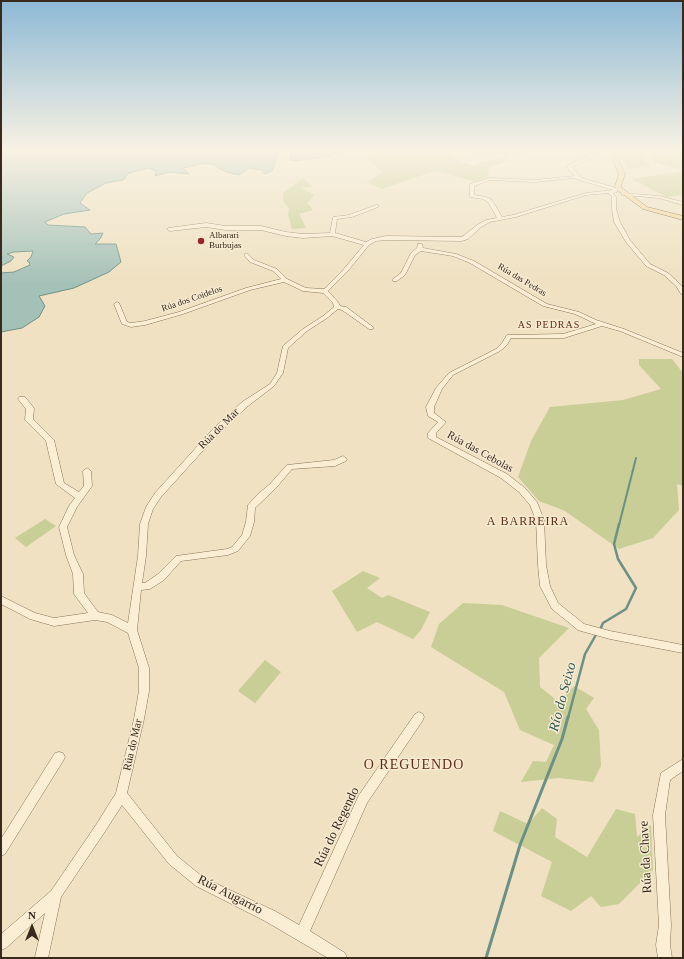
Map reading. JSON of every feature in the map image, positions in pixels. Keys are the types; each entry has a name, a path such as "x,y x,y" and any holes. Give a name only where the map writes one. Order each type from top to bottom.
{"main road":[{"path":"624,195 645,208 683,218"}],"street":[{"path":"472,195 490,201 500,218"},
{"path":"325,291 345,271 366,244 379,239 466,238 479,226 488,221 514,216 579,196 589,195"},
{"path":"615,195 614,197 614,209 617,222 628,241 648,265 666,274 678,285 683,293"},
{"path":"644,195 659,197 683,204"},
{"path":"332,234 335,218 350,216 376,206"},
{"path":"170,229 215,226 226,228 261,228 286,234 303,236 332,234 366,244"},
{"path":"395,280 403,274 413,254 420,249 420,238"},
{"name":"Rúa das Pedras","path":"420,249 454,255 472,262 545,305 577,313 602,324 654,342 683,355"},
{"path":"247,255 252,261 275,270 285,280 305,290 325,291 336,303 337,307 344,308 371,328"},
{"name":"Rúa dos Coidelos","path":"118,304 124,323 131,325 145,323 182,313 248,289 285,280"},
{"name":"Rúa do Mar","path":"1,943 55,895 100,829 121,795 144,691 144,668 132,630 142,556 144,524 149,509 158,495 220,427 245,404 272,385 280,373 285,347 300,334 326,317 337,307"},
{"name":"Rúa das Cebolas","path":"602,324 564,336 509,336 505,344 498,350 451,374 439,388 430,407 431,414 442,422 432,433 432,438 504,476 522,490 534,504 540,520 542,565 545,586 555,606 581,627 610,635 683,649"},
{"path":"22,399 30,409 28,420 50,440 60,484 80,498"},
{"path":"137,587 147,586 161,577 179,558 228,552 235,549 246,536 250,522 251,506 273,486 290,467 335,463 343,459"},
{"path":"87,471 88,486 73,506 63,527 70,555 78,574 79,594 95,616"},
{"path":"1,600 33,616 54,622 95,616 109,618 132,630"},
{"name":"Rúa do Regendo","path":"302,934 364,799 420,718"},
{"path":"1,850 59,757"},
{"name":"Rúa da Chave","path":"665,958 663,945 665,925 659,815 665,777 683,764"},
{"name":"Rúa Augarrío","path":"121,795 173,860 200,882 302,934 340,958"},
{"name":"Rúa do Mar","path":"42,957 55,895"}],"green space":[{"path":"283,195 315,195 307,203 313,210 299,214 306,228 292,229 288,215 289,208 283,201"},
{"path":"662,195 683,195 683,195 666,197"},
{"path":"639,359 672,359 683,373 683,486 677,484 679,510 653,538 619,549 565,511 539,501 518,477 531,441 550,407 623,400 661,389 639,365"},
{"path":"45,519 56,526 26,547 15,538"},
{"path":"363,571 380,578 367,588 382,598 388,595 430,612 421,630 413,639 377,622 357,632 332,591"},
{"path":"463,603 502,605 569,628 539,658 540,687 559,702 574,686 594,698 586,709 599,730 601,766 593,782 559,778 521,782 533,761 546,762 554,745 520,730 504,692 431,647 439,624"},
{"path":"265,660 281,672 255,703 238,691"},
{"path":"542,808 557,819 555,837 587,857 616,809 635,814 637,837 651,825 653,870 619,904 601,907 591,896 571,911 541,896 552,862 493,831 500,811 528,824"}],"water":[{"path":"1,195 86,195 80,203 90,210 64,214 45,222 48,225 85,227 91,234 103,233 95,244 116,244 121,262 109,272 74,288 39,296 45,306 39,317 22,328 1,332 1,273 14,272 30,265 27,261 31,257 33,251 7,254 14,257 11,261 1,266"}],"waterway":[{"name":"Río do Seixo","path":"619,525 636,458"},
{"name":"Río do Seixo","path":"600,630 603,623 626,609 636,588 618,559 614,544 619,524"},
{"name":"Río do Seixo","path":"568,718 585,654 597,633"},
{"name":"Río do Seixo","path":"486,958 520,845 562,739 568,717"}],"place":[{"name":"Albarari Burbujas","path":"201,241"}],"district":[{"name":"AS PEDRAS","path":"549,325"},
{"name":"A BARREIRA","path":"528,522"},
{"name":"O REGUENDO","path":"414,765"}]}
